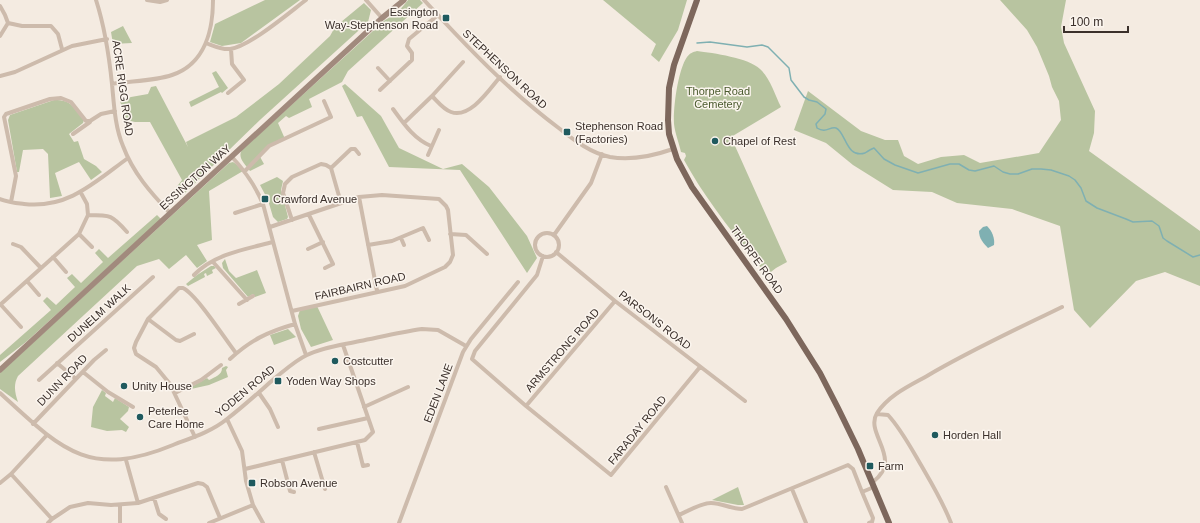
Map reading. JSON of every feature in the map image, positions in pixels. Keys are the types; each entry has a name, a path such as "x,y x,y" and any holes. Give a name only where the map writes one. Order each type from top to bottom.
{"main road":[{"name":"THORPE ROAD","path":"697,0 676,61 669,88 668,120 673,149 692,187 786,319 820,374 838,408 889,523"}],"street":[{"name":"ACRE RIGG ROAD","path":"96,0 107,39 115,111 121,140 128,158 142,182 170,213"},
{"path":"147,0 160,2 167,0"},
{"path":"112,84 162,78 182,71 196,59 206,43 212,24 212,0"},
{"path":"206,43 216,47 231,49 244,45 306,0"},
{"path":"366,0 382,18"},
{"name":"ESSINGTON WAY","path":"0,370 382,18 404,0"},
{"name":"STEPHENSON ROAD","path":"424,0 500,78 534,110 580,144 602,154 619,158 643,158 673,149"},
{"path":"0,6 8,24"},
{"path":"380,90 412,60 412,53 407,46 409,39 438,15"},
{"path":"8,24 22,26 51,26 58,34 62,49"},
{"path":"0,36 8,24"},
{"path":"0,76 15,72 62,49 107,39"},
{"path":"228,93 244,80 232,64 231,49"},
{"path":"404,123 464,62"},
{"path":"378,68 390,81"},
{"path":"432,96 444,108 452,112 464,113 472,108 500,78"},
{"path":"11,202 16,176 4,117 6,114 50,99 61,98 71,102 86,121 90,121"},
{"path":"245,172 269,146 332,117 324,101"},
{"path":"393,109 414,135 431,146"},
{"path":"72,134 101,114 115,111"},
{"path":"428,155 439,130"},
{"path":"331,168 351,149 355,149 359,154"},
{"path":"554,235 591,184 602,154"},
{"path":"232,157 255,186 263,204 295,324 306,355"},
{"path":"0,199 29,204 50,204 64,200 81,193 128,158"},
{"path":"292,220 283,193 285,184 292,177 321,164 331,168 341,203"},
{"path":"21,327 0,305 79,234 88,215 87,204 81,193"},
{"name":"FAIRBAIRN ROAD","path":"270,227 359,197 371,195 439,199 448,210 452,255 450,262 445,267 405,286 292,311"},
{"path":"359,197 378,291"},
{"path":"235,213 263,204"},
{"path":"88,215 107,215 116,219 127,232"},
{"path":"309,215 333,264 325,268"},
{"path":"368,245 392,241 422,228 428,240"},
{"path":"546,233 554,235 559,242 558,249 552,256 543,256 536,248 537,240 542,234 546,233"},
{"path":"79,234 92,247"},
{"path":"450,234 466,234 487,254"},
{"path":"401,238 404,245"},
{"path":"194,275 213,262 231,253 273,242"},
{"path":"308,249 323,242"},
{"path":"13,244 21,248 41,268"},
{"name":"PARSONS ROAD","path":"556,252 615,301 745,401"},
{"name":"ARMSTRONG ROAD","path":"543,256 537,276 475,351 472,359 526,406 615,301"},
{"path":"54,257 66,272"},
{"path":"213,262 246,300"},
{"name":"DUNELM WALK","path":"39,380 151,278 153,284"},
{"path":"27,281 40,295"},
{"name":"EDEN LANE","path":"399,523 466,346 518,282"},
{"path":"194,436 175,393 161,372 134,352 136,342 148,319 179,288 183,288 198,303 236,353"},
{"path":"239,304 253,296"},
{"path":"862,492 873,485 880,476 885,460 875,426 875,419 877,414 892,396 952,361 1062,307"},
{"path":"148,319 176,340 180,341 194,334"},
{"path":"230,359 259,337 274,330 295,324"},
{"name":"YODEN ROAD","path":"1,396 46,436 64,447 80,455 100,459 126,460 159,451 213,428 227,419 286,369 306,355 323,349 422,328 438,330 466,346"},
{"path":"245,469 365,440 373,432 343,345"},
{"name":"DUNN ROAD","path":"33,424 99,355 106,350"},
{"path":"58,363 76,379"},
{"path":"175,393 201,380 221,365"},
{"name":"FARADAY ROAD","path":"526,406 611,475 700,367"},
{"path":"83,372 108,392 133,407"},
{"path":"364,407 408,387"},
{"path":"259,393 270,409 278,427"},
{"path":"877,414 888,415 911,447 944,506 951,523"},
{"path":"319,429 368,418"},
{"path":"227,419 242,450 252,505 262,523"},
{"path":"0,483 11,474 46,436"},
{"path":"357,442 363,466 368,465"},
{"path":"314,452 325,489"},
{"path":"126,460 138,503"},
{"path":"282,460 290,491 294,492"},
{"path":"679,515 707,503 737,509 742,508 848,465 853,469 873,518 872,522 869,523"},
{"path":"11,474 50,521 70,507 88,503 120,505 138,503 196,483 201,483 206,487 220,518"},
{"path":"666,487 682,523"},
{"path":"792,489 806,523"},
{"path":"154,498 159,514 166,520"},
{"path":"120,505 120,523"},
{"path":"209,523 252,505"}],"green space":[{"path":"265,0 300,0 241,43 222,46 210,42 215,24"},
{"path":"408,0 420,0 423,3 348,71 342,82 309,99 312,107 289,118 286,116 278,123 285,139 269,146 259,155 264,164 250,171 240,156 242,150 385,20 398,12"},
{"path":"603,0 687,0 678,30 659,62 651,55 656,44"},
{"path":"1000,0 1066,0 1061,27 1064,43 1095,111 1094,133 1089,151 1200,231 1200,286 1165,272 1136,281 1090,328 1074,310 1060,226 1012,209 957,203 932,192 893,190 853,165 826,143 794,130 808,91 861,131 885,140 898,140 904,156 918,164 941,157 964,155 980,163 1039,153 1061,120 1059,101 1052,87 1037,47 1027,30"},
{"path":"364,3 371,10 368,22 261,119 186,192 175,199 171,194 182,180 150,122 135,122 126,120 120,101 131,97 148,94 151,87 156,86 188,147 186,142 236,117 279,84 330,36 335,27"},
{"path":"123,26 132,43 113,44 111,32"},
{"name":"Thorpe Road Cemetery","path":"697,51 739,59 755,65 767,77 781,107 731,137 787,262 767,275 712,205 684,160 686,156 685,153 681,152 674,124 674,109 677,89 681,71 687,57 693,52"},
{"path":"216,71 228,88 222,93 221,92 191,107 189,102 219,87 212,73"},
{"path":"345,84 381,116 399,148 443,169 462,164 489,187 527,236 537,258 527,273 460,170 389,167 362,116 357,117 342,86"},
{"path":"54,100 65,101 72,105 84,120 83,123 69,134 74,142 78,141 84,159 96,166 102,172 91,180 79,162 55,173 62,196 50,198 48,154 43,149 23,150 19,172 17,172 8,120 10,115"},
{"path":"233,162 243,171 209,191 212,240 197,245 207,261 197,268 186,255 169,269 159,259 137,266 18,376 15,383 15,389 18,402 0,389 0,373 229,163"},
{"path":"277,177 283,181 281,190 288,217 287,219 278,222 273,217 268,200 260,185"},
{"path":"157,215 161,219 26,342 0,362 0,355 51,310 43,301 47,297 56,305 75,287 67,278 72,274 81,283 103,262 95,253 99,249 108,258"},
{"path":"225,259 229,271 236,278 257,270 266,293 255,297 253,294 248,297 223,268 222,263"},
{"path":"211,266 216,268 212,270 213,273 207,276 206,273 204,274 205,277 188,286 186,284 197,275"},
{"path":"317,306 333,340 311,347 301,329 298,316 300,310"},
{"path":"288,329 296,337 274,345 270,335"},
{"path":"226,366 228,367 226,370 228,377 209,385 191,389 191,387 207,378 209,380 218,376 222,368"},
{"path":"102,390 106,393 105,396 113,402 115,398 129,407 128,411 120,419 129,427 126,432 122,430 107,431 91,427 93,407"},
{"path":"738,487 744,505 712,500"}],"water":[{"path":"987,226 993,235 994,240 994,245 988,248 984,244 979,231 983,227"}],"waterway":[{"path":"697,43 710,42 747,47 762,45 768,47 789,68 791,80 804,97 817,102 826,109 825,114 816,124 817,128 820,130 836,128 842,134 850,149 854,152 859,154 865,153 874,148 884,159 895,165 918,173 950,164 959,164 969,170 975,171 994,166 1003,172 1010,174 1018,174 1032,169 1051,170 1069,176 1075,180 1081,188 1086,201 1097,208 1133,222 1152,221 1159,226 1163,238 1167,241 1193,257 1200,255"}],"place":[{"name":"Essington Way-Stephenson Road","path":"446,18"},
{"name":"Stephenson Road (Factories)","path":"567,132"},
{"name":"Chapel of Rest","path":"715,141"},
{"name":"Crawford Avenue","path":"265,199"},
{"name":"Costcutter","path":"335,361"},
{"name":"Yoden Way Shops","path":"278,381"},
{"name":"Unity House","path":"124,386"},
{"name":"Peterlee Care Home","path":"140,417"},
{"name":"Horden Hall","path":"935,435"},
{"name":"Farm","path":"870,466"},
{"name":"Robson Avenue","path":"252,483"}]}
